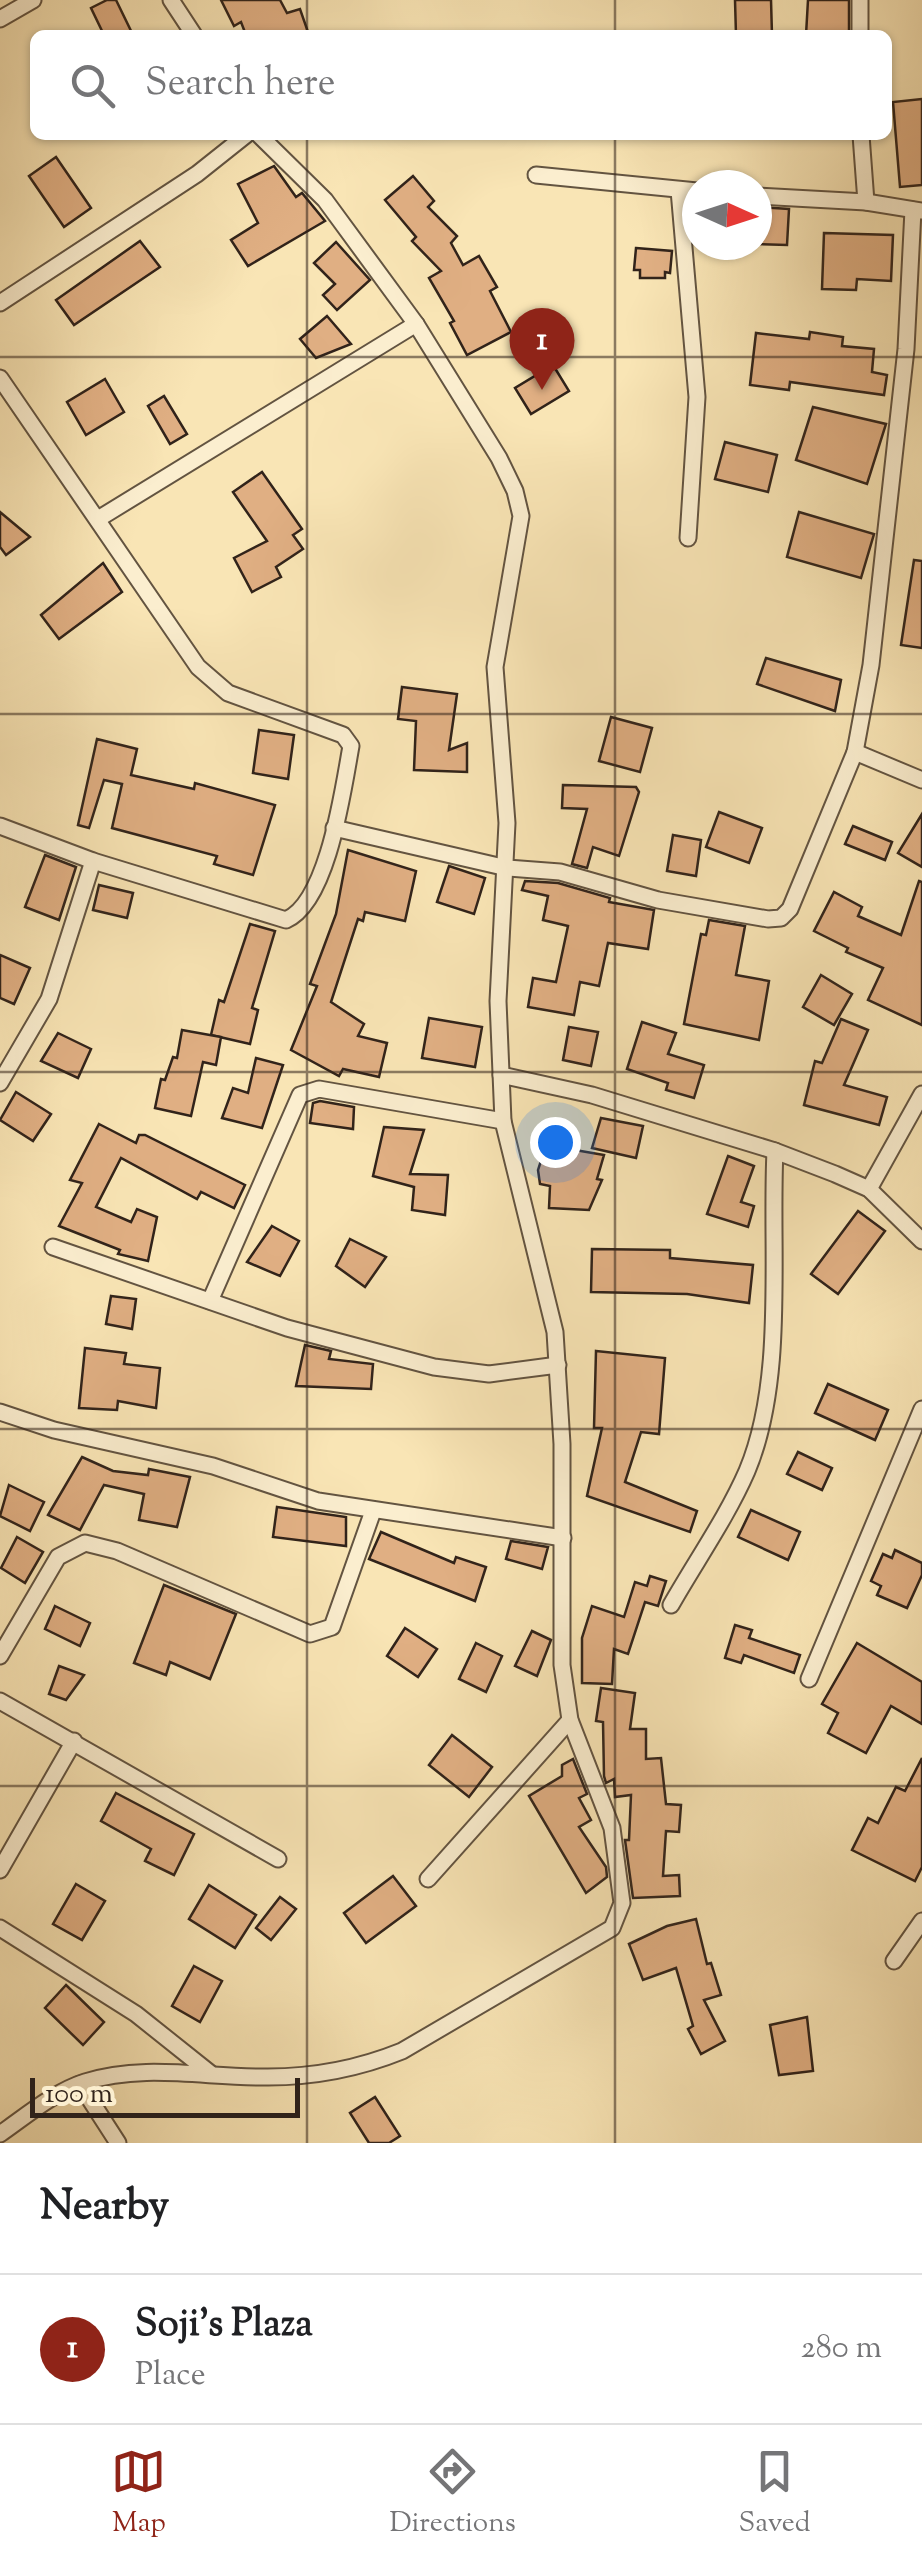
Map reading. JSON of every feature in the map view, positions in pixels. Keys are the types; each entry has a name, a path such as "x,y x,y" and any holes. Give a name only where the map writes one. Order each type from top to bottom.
{"street":[{"path":"0,19 32,0"},
{"path":"171,0 191,30"},
{"path":"860,0 860,30"},
{"path":"0,303 198,174 240,140"},
{"path":"0,2134 80,2084 106,2076 211,2073 267,2077 369,2064 402,2051 612,1928 622,1903 612,1828 570,1720 562,1664 558,1365 548,1293 503,1121 498,1001 506,868 495,667 499,630 520,540 521,516 515,491 499,458 416,324 324,200 265,140"},
{"path":"861,140 866,202"},
{"path":"536,175 679,190 697,397 688,538"},
{"path":"334,828 506,868 545,870 658,900 780,918 790,909 855,752 895,464 918,210 866,202 772,197"},
{"path":"98,518 416,324"},
{"path":"0,378 186,652 214,682 228,692 350,740 334,828 312,896 302,913 286,920 93,861 0,826"},
{"path":"855,752 922,780"},
{"path":"0,1082 49,999 93,861"},
{"path":"500,1075 592,1096 776,1151 869,1188 922,1241"},
{"path":"210,1302 300,1095 319,1090 503,1121"},
{"path":"869,1188 922,1094"},
{"path":"671,1605 746,1472 760,1431 771,1332 776,1151"},
{"path":"52,1247 286,1328 434,1366 489,1374 558,1365"},
{"path":"809,1679 922,1410"},
{"path":"0,1412 54,1430 213,1466 318,1500 562,1538"},
{"path":"0,1656 58,1557 85,1543 116,1552 310,1634 321,1633 332,1627 373,1510"},
{"path":"0,1701 278,1859"},
{"path":"428,1879 570,1720"},
{"path":"0,1870 74,1741"},
{"path":"894,1961 922,1921"},
{"path":"0,1928 136,2014 211,2073"},
{"path":"80,2084 118,2143"}],"building":[{"path":"116,0 131,30 102,30 91,8"},
{"path":"221,0 280,0 287,13 300,9 307,30 244,30 241,22 234,26"},
{"path":"735,0 771,0 772,30 736,30"},
{"path":"808,0 849,0 849,30 806,30"},
{"path":"922,99 922,185 900,187 893,102"},
{"path":"56,157 91,208 64,227 29,176"},
{"path":"274,166 296,197 302,193 325,221 248,266 231,240 258,223 238,184"},
{"path":"413,176 434,201 428,207 457,236 451,243 463,265 479,256 497,287 490,291 511,332 467,355 450,323 454,321 429,278 441,271 412,241 416,237 385,200"},
{"path":"772,208 789,209 787,245 772,244"},
{"path":"824,233 893,235 891,281 857,279 856,290 822,289"},
{"path":"140,241 160,267 74,325 56,300"},
{"path":"336,242 370,280 337,310 323,295 335,284 314,263"},
{"path":"636,248 672,251 670,273 665,272 665,278 640,278 640,270 634,270"},
{"path":"327,316 351,344 316,358 300,339"},
{"path":"810,332 843,337 842,346 874,349 872,372 887,375 884,395 790,382 789,390 750,385 756,333 809,339"},
{"path":"553,365 569,391 531,414 515,388"},
{"path":"105,379 124,412 86,435 67,402"},
{"path":"164,396 187,434 170,444 148,406"},
{"path":"813,407 886,424 867,484 796,460"},
{"path":"725,442 777,455 768,492 715,479"},
{"path":"262,472 302,529 293,535 303,549 276,567 281,577 252,592 234,558 267,541 233,492"},
{"path":"0,512 30,537 6,555 0,547"},
{"path":"799,512 874,534 861,578 787,557"},
{"path":"914,560 922,561 922,648 901,645"},
{"path":"103,563 122,592 59,639 41,615"},
{"path":"766,658 841,680 835,711 757,684"},
{"path":"402,687 457,694 449,750 467,743 467,772 414,770 416,721 398,719"},
{"path":"611,717 652,728 640,772 599,761"},
{"path":"259,730 294,735 288,779 253,773"},
{"path":"97,739 137,749 131,775 194,789 195,783 275,805 253,875 214,864 217,856 112,828 122,784 104,780 89,828 78,825"},
{"path":"563,785 636,787 639,792 619,856 593,847 587,868 572,864 587,809 562,808"},
{"path":"719,812 762,828 749,863 706,847"},
{"path":"922,814 922,867 898,853"},
{"path":"853,826 892,842 885,860 845,844"},
{"path":"673,835 701,840 696,876 667,871"},
{"path":"348,850 416,871 405,921 365,912 363,921 358,919 331,1002 364,1024 358,1036 387,1043 379,1077 343,1069 339,1076 291,1050 317,986 310,984 336,914"},
{"path":"45,855 76,867 59,920 25,907"},
{"path":"449,866 485,878 474,914 437,902"},
{"path":"525,881 558,883 610,898 609,902 654,910 648,949 608,943 599,986 580,982 574,1015 528,1007 533,978 556,982 568,926 543,920 548,896 522,890"},
{"path":"919,881 922,1025 868,1000 883,968 846,952 848,948 814,931 834,892 862,907 858,916 901,935"},
{"path":"99,885 133,893 127,918 93,910"},
{"path":"709,920 745,926 736,975 769,981 759,1040 684,1024 701,934 706,935"},
{"path":"250,924 275,931 252,1008 258,1010 250,1044 211,1035 219,1000 224,1002"},
{"path":"0,955 30,968 14,1004 0,998"},
{"path":"821,975 852,994 834,1025 803,1007"},
{"path":"429,1018 482,1027 475,1067 422,1058"},
{"path":"841,1019 868,1030 844,1085 887,1097 879,1125 804,1105 815,1061 822,1063"},
{"path":"642,1022 676,1033 668,1054 704,1065 694,1098 666,1090 668,1083 627,1069"},
{"path":"569,1027 598,1032 591,1066 563,1060"},
{"path":"182,1030 221,1037 216,1065 203,1062 191,1116 155,1108 161,1079 165,1080 173,1057 177,1058"},
{"path":"58,1033 91,1049 78,1078 41,1061"},
{"path":"256,1058 283,1065 262,1128 222,1118 233,1088 248,1093"},
{"path":"16,1092 51,1114 33,1141 0,1120"},
{"path":"313,1103 354,1107 353,1129 310,1123"},
{"path":"601,1118 643,1126 636,1158 592,1148"},
{"path":"99,1124 136,1143 139,1135 145,1135 245,1185 234,1208 201,1192 197,1199 121,1158 96,1207 131,1222 137,1209 157,1217 148,1261 118,1254 120,1250 59,1226 82,1183 70,1180"},
{"path":"384,1127 424,1130 410,1174 448,1175 445,1215 412,1210 414,1187 373,1176"},
{"path":"546,1145 604,1155 597,1179 602,1180 589,1210 549,1208 550,1186 540,1184 538,1170"},
{"path":"728,1156 754,1166 741,1202 754,1206 748,1227 707,1214"},
{"path":"858,1211 885,1231 838,1294 811,1274"},
{"path":"272,1226 299,1241 280,1276 247,1262"},
{"path":"350,1239 386,1257 365,1287 336,1266"},
{"path":"592,1249 670,1250 670,1258 753,1265 749,1303 687,1294 591,1292"},
{"path":"111,1296 136,1299 132,1329 106,1324"},
{"path":"305,1345 331,1351 329,1359 373,1364 371,1389 296,1386"},
{"path":"85,1348 126,1353 124,1364 160,1368 156,1408 118,1401 117,1410 79,1408"},
{"path":"596,1351 665,1358 659,1434 641,1432 625,1482 697,1511 690,1532 587,1496 602,1428 594,1428"},
{"path":"828,1384 888,1410 875,1440 815,1413"},
{"path":"798,1452 832,1468 822,1490 787,1474"},
{"path":"82,1457 113,1471 148,1475 149,1469 190,1477 177,1527 139,1520 144,1494 104,1485 80,1530 48,1515"},
{"path":"9,1485 44,1502 30,1531 0,1516"},
{"path":"277,1507 346,1517 346,1546 273,1537"},
{"path":"751,1510 800,1532 788,1560 738,1537"},
{"path":"381,1532 454,1563 456,1557 486,1567 475,1601 369,1559"},
{"path":"17,1537 43,1552 25,1583 1,1568"},
{"path":"511,1541 548,1547 542,1569 506,1559"},
{"path":"895,1550 922,1563 922,1575 907,1608 877,1595 881,1586 871,1581 883,1554 892,1558"},
{"path":"650,1576 666,1581 658,1606 645,1602 628,1654 614,1649 612,1684 582,1683 582,1638 592,1606 624,1617 635,1582 647,1586"},
{"path":"164,1585 236,1614 210,1679 170,1662 166,1675 134,1663"},
{"path":"55,1606 90,1623 80,1646 45,1629"},
{"path":"735,1625 752,1630 749,1638 800,1655 794,1673 744,1655 741,1663 725,1658"},
{"path":"405,1628 437,1649 418,1677 387,1656"},
{"path":"532,1631 551,1640 537,1676 515,1666"},
{"path":"476,1643 502,1656 486,1692 459,1679"},
{"path":"857,1643 922,1682 922,1724 891,1706 866,1753 828,1733 838,1713 822,1704"},
{"path":"59,1666 84,1675 66,1700 49,1694"},
{"path":"601,1688 635,1693 630,1729 646,1729 646,1759 661,1758 666,1804 681,1805 679,1832 666,1831 663,1876 679,1875 680,1896 633,1898 625,1840 629,1840 631,1795 615,1797 614,1779 606,1783 604,1776 603,1722 596,1721"},
{"path":"452,1735 492,1767 469,1797 429,1765"},
{"path":"922,1758 922,1867 915,1881 852,1850 868,1818 878,1823 896,1787 905,1791"},
{"path":"573,1759 587,1794 579,1798 591,1820 579,1827 606,1867 607,1877 586,1893 529,1796 562,1776 562,1765"},
{"path":"116,1793 194,1834 174,1875 145,1861 151,1849 101,1821"},
{"path":"393,1876 416,1906 366,1943 344,1913"},
{"path":"76,1884 105,1901 82,1940 53,1924"},
{"path":"209,1885 256,1915 235,1948 189,1919"},
{"path":"280,1897 296,1909 271,1940 256,1928"},
{"path":"696,1919 707,1964 711,1963 721,1995 704,2000 725,2041 701,2054 688,2029 693,2026 676,1968 643,1980 629,1944 667,1926"},
{"path":"194,1966 222,1981 200,2022 172,2006"},
{"path":"66,1985 104,2022 83,2045 45,2008"},
{"path":"807,2017 813,2071 779,2075 770,2025"},
{"path":"375,2097 400,2136 389,2143 369,2143 350,2113"}],"place":[{"name":"Soji's Plaza","path":"542,390"}]}
